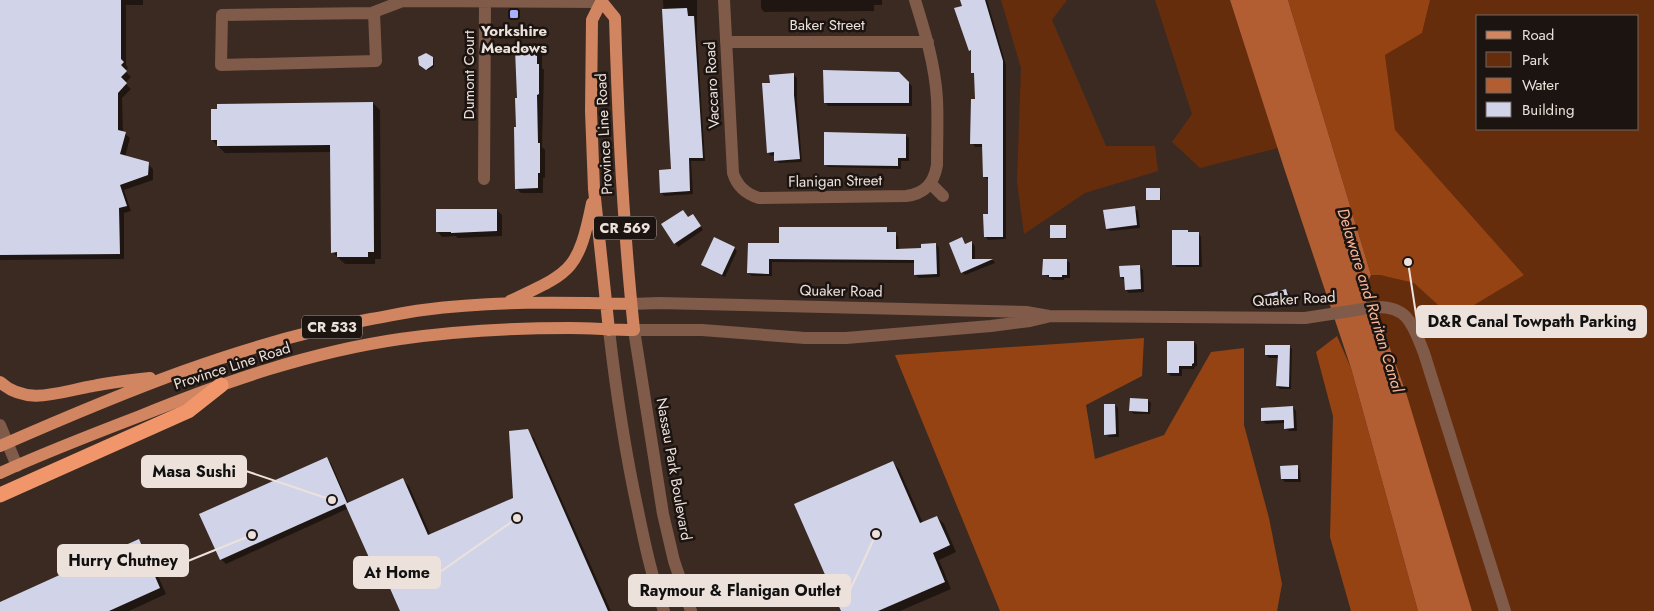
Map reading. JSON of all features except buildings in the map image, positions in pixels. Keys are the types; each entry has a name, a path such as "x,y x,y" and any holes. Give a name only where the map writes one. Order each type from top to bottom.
{"highway":[{"path":"0,495 188,411 221,385"}],"main road":[{"name":"Province Line Road","path":"0,474 100,431 221,385 302,360 400,339 500,330 571,328 609,330 594,189 591,111 592,20 602,1 615,18 620,152 634,330"},
{"path":"506,303 554,280 574,262 586,235 594,189"},
{"name":"Province Line Road","path":"4,445 163,377 277,340 344,324 421,310 506,303 606,303"},
{"name":"CR 533","path":"606,303 631,304"},
{"name":"CR 533","path":"609,330 634,330"},
{"path":"0,382 10,389 28,396 49,396 115,382 163,377"}],"street":[{"name":"Vaccaro Road","path":"724,0 732,168"},
{"path":"915,0 928,42 937,98 937,165 935,176 930,184 944,196"},
{"path":"374,12 376,61 220,65 222,15 374,12 403,1 602,1"},
{"name":"Dumont Court","path":"484,179 485,1"},
{"name":"Baker Street","path":"726,42 928,42"},
{"name":"Flanigan Street","path":"732,168 740,194 759,198 906,196 923,191 930,184"},
{"name":"Quaker Road","path":"631,304 659,303 1026,312 1049,316 1252,318 1305,318 1376,307 1398,310 1406,316 1414,327 1424,353 1504,611"},
{"name":"Quaker Road","path":"634,330 702,330 805,338 846,338 991,326 1030,321 1049,316"},
{"path":"609,330 626,456 646,550 664,611"},
{"name":"Nassau Park Boulevard","path":"634,330 663,514 674,560 691,611"},
{"path":"0,425 4,445 17,466"}],"green space":[{"path":"1001,0 1067,0 1052,20 1106,146 1155,146 1158,171 1085,193 1024,234 1017,181 1021,68"},
{"path":"1155,0 1230,0 1278,148 1200,168 1172,142 1192,114"},
{"path":"1430,0 1654,0 1654,611 1472,611 1386,337 1372,321 1363,292 1371,275 1380,275 1414,283 1438,305 1524,275 1395,131 1385,55 1422,33"}],"shaded area":[{"path":"1288,0 1430,0 1422,33 1385,55 1395,130 1524,275 1459,314 1438,305 1414,283 1380,275 1371,275"},
{"path":"1337,336 1351,368 1418,611 1351,611 1330,537 1333,416 1316,352"},
{"path":"1144,338 1142,376 1086,405 1095,459 1164,435 1211,352 1244,348 1244,425 1269,518 1282,584 1277,611 1000,611 895,355"}],"water":[{"path":"1230,0 1288,0 1371,275 1363,292 1372,321 1386,337 1407,396 1472,611 1418,611 1351,368"}],"place":[{"name":"Yorkshire Meadows","path":"514,14"},
{"name":"D&R Canal Towpath Parking","path":"1408,262"},
{"name":"Masa Sushi","path":"332,500"},
{"name":"At Home","path":"517,518"},
{"name":"Raymour & Flanigan Outlet","path":"876,534"},
{"name":"Hurry Chutney","path":"252,535"}],"water label":[{"name":"Delaware and Raritan Canal","path":"1371,300"}]}
